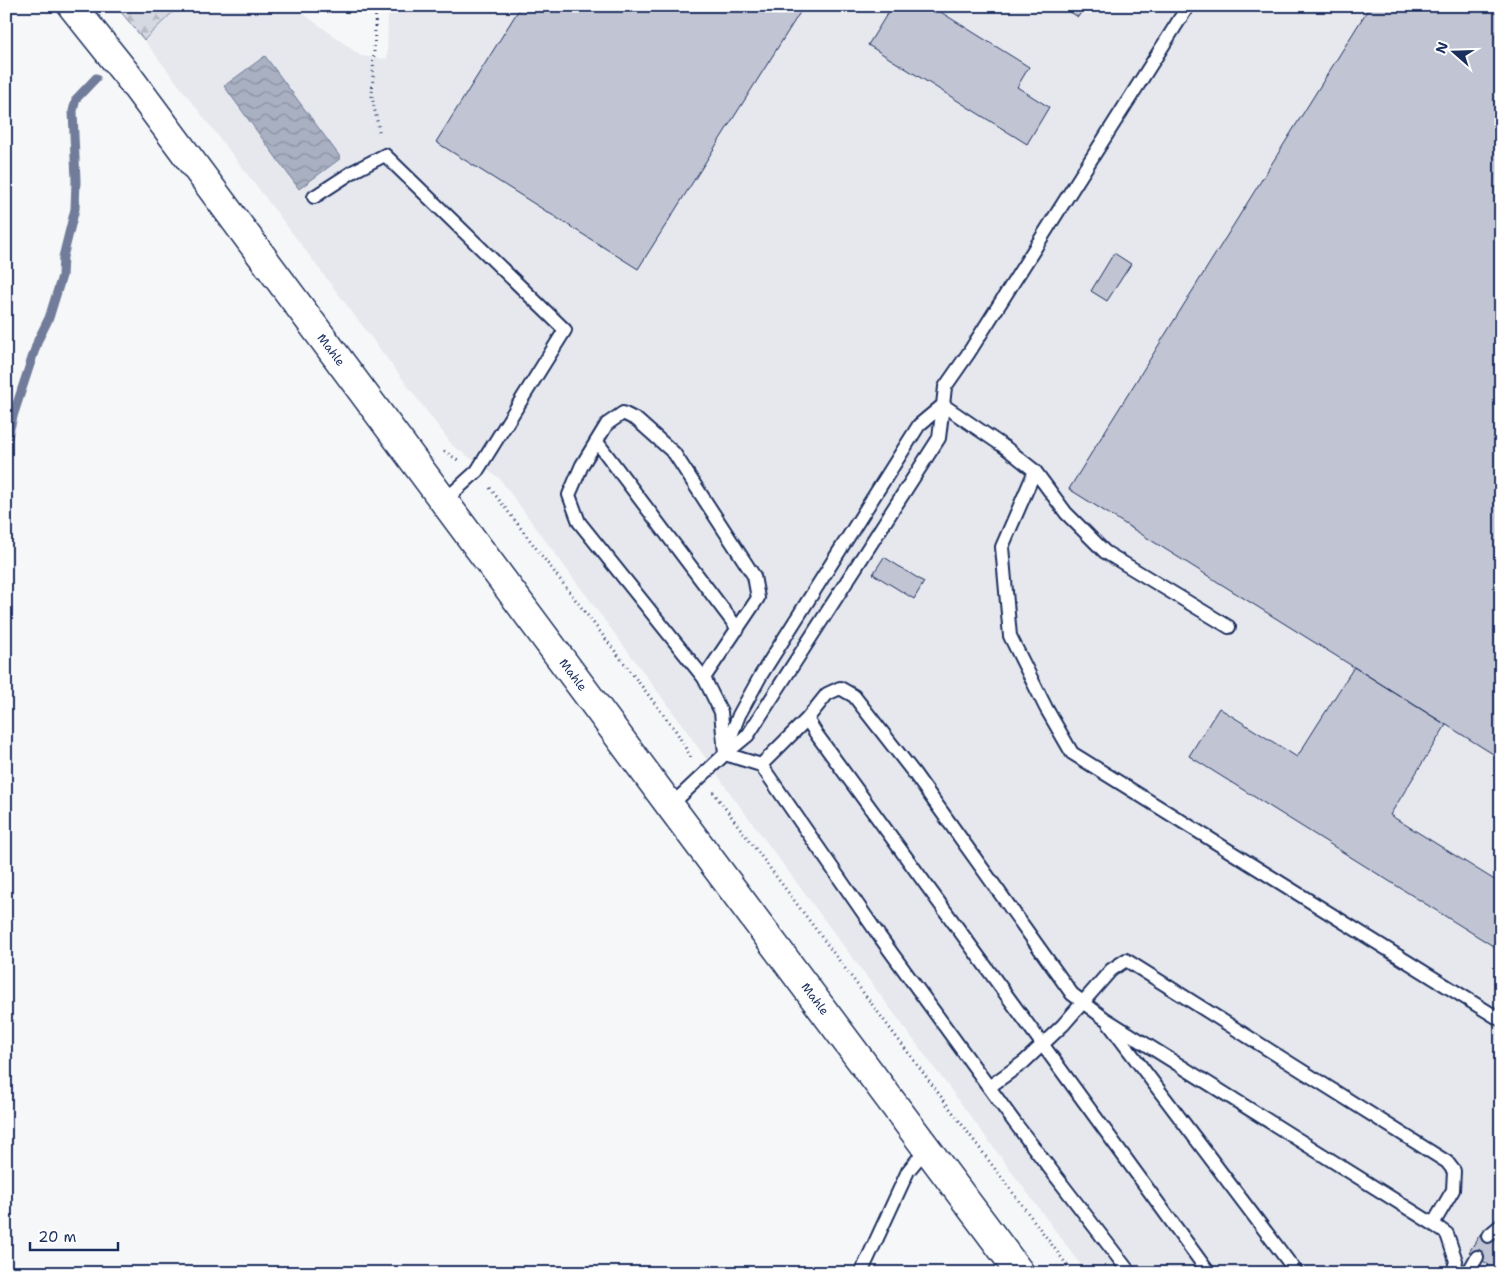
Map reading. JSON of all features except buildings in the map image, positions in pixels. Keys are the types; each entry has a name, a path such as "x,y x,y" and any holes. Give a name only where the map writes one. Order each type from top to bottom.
{"street":[{"name":"Mahle","path":"72,6 128,76 670,806 1020,1273"}],"lane":[{"path":"670,806 748,735 939,438 945,387 968,354 1188,6"},
{"path":"314,197 354,171 385,155 565,330 477,471 444,501"},
{"path":"943,405 1006,448 1034,471 1066,513 1105,552 1229,627"},
{"path":"725,754 739,715 761,675 918,425 943,405"},
{"path":"704,678 758,598 754,576 674,453 637,420 623,414 607,424 582,465 569,496 579,522 704,678 721,712 725,754"},
{"path":"596,442 738,629"},
{"path":"1034,471 1002,548 1010,636 1046,708 1072,753 1501,1020"},
{"path":"761,765 807,719 828,694 840,688 854,696 914,773 1072,994 1104,1018 1447,1234 1456,1261 1453,1273"},
{"path":"807,719 1209,1273"},
{"path":"725,754 761,765 880,937 989,1087 1130,1273"},
{"path":"989,1087 1024,1062 1063,1025 1111,970 1126,960 1447,1162 1454,1171 1453,1190 1433,1224"},
{"path":"1104,1018 1297,1273"},
{"path":"862,1273 908,1171 927,1148"},
{"path":"1488,1236 1501,1225"},
{"path":"1468,1273 1477,1257"}],"path":[{"path":"376,6 372,98 385,155"},
{"path":"442,450 477,471 676,731 701,777 1073,1273"}],"shaded area":[{"path":"179,6 293,6 361,56 387,59 389,6 1501,6 1501,1273 1087,1273 733,797 681,723 499,478 453,446 144,40"}],"green space":[{"path":"116,6 179,6 144,40"}],"water":[{"path":"265,56 341,158 299,189 224,86"}],"waterway":[{"path":"6,444 38,340 49,318 62,276 63,257 75,209 76,181 73,111 76,99 96,78"}]}
